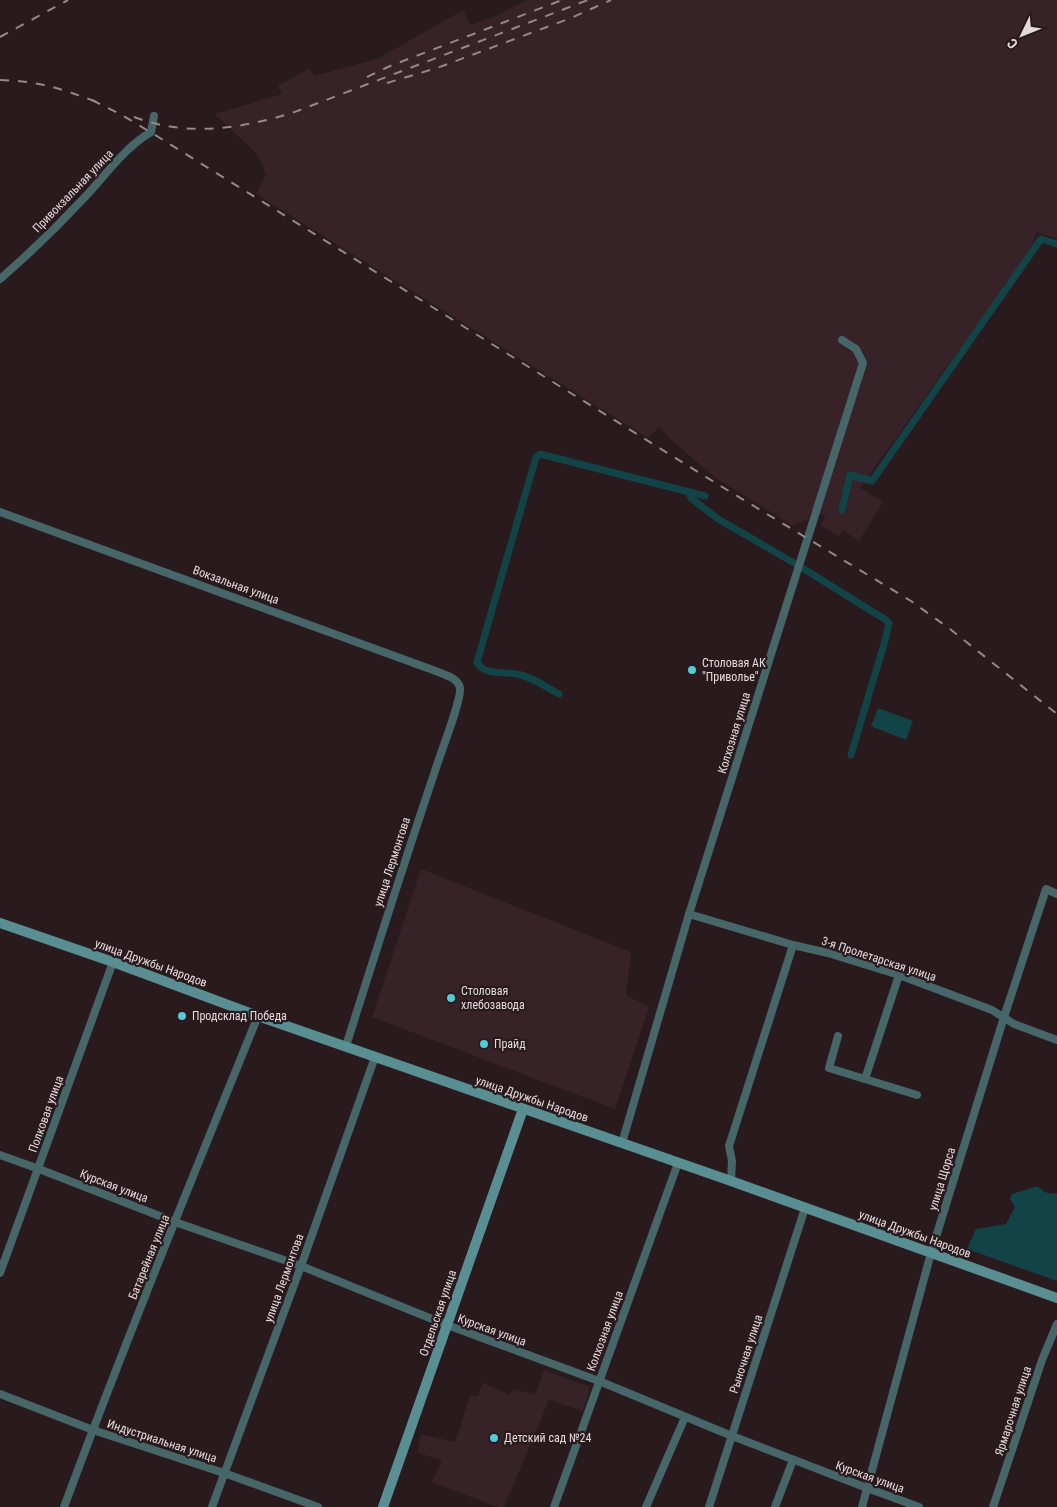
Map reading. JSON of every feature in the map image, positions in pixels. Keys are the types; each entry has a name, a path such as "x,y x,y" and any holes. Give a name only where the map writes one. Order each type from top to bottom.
{"street":[{"name":"Привокзальная улица","path":"0,278 82,200 123,155 141,138 151,132 154,116"},
{"name":"Колхозная улица","path":"622,1143 689,914 863,364 856,349 842,340"},
{"name":"Вокзальная улица","path":"0,512 433,670 454,679 460,686"},
{"name":"улица Лермонтова","path":"346,1046 390,903 460,694 460,686"},
{"name":"улица Щорса","path":"862,1507 931,1252 1004,1017 1046,889 1057,894"},
{"name":"3-я Пролетарская улица","path":"689,914 899,975 992,1010 1014,1024 1057,1040"},
{"name":"улица Дружбы Народов","path":"0,923 1057,1298"},
{"path":"731,1182 732,1161 729,1146 793,945"},
{"name":"Полковая улица","path":"0,1273 112,962"},
{"path":"865,1079 899,975"},
{"name":"Батарейная улица","path":"64,1507 174,1222 258,1016"},
{"path":"838,1036 829,1068 917,1095"},
{"name":"улица Лермонтова","path":"212,1507 375,1057"},
{"path":"501,1101 514,1113 516,1128"},
{"name":"Отдельская улица","path":"383,1507 523,1109"},
{"path":"516,1128 526,1117 538,1114"},
{"name":"Курская улица","path":"0,1155 174,1222 300,1266 447,1325 599,1381 793,1460 919,1507"},
{"name":"Колхозная улица","path":"554,1507 678,1163"},
{"name":"Рыночная улица","path":"709,1507 805,1208"},
{"name":"Ярмарочная улица","path":"994,1507 1042,1360 1057,1324"},
{"name":"Индустриальная улица","path":"0,1394 93,1430 224,1473 318,1507"},
{"path":"646,1507 685,1417"},
{"path":"775,1507 793,1460"}],"shaded area":[{"path":"526,0 1057,0 1057,239 1036,232 1032,248 860,488 883,502 859,541 843,530 839,536 821,525 825,516 811,511 807,520 792,525 717,479 672,441 659,427 648,438 256,194 266,174 257,154 215,114 282,94 278,86 309,68 314,76 377,59 463,10 471,25 498,15"},
{"path":"421,869 631,952 626,995 649,1007 615,1109 372,1017"},
{"name":"Детский сад №24","path":"544,1370 590,1387 583,1411 549,1400 504,1507 498,1507 432,1482 442,1461 417,1452 421,1434 455,1442 470,1396 478,1396 483,1383 510,1395 513,1389 535,1395"}],"water":[{"path":"878,708 913,721 906,740 871,726"},
{"path":"1038,1186 1046,1192 1057,1193 1057,1281 967,1249 976,1229 1006,1224 1015,1207 1010,1199 1012,1194"}],"waterway":[{"path":"842,510 850,475 872,481 1041,239 1057,244"},
{"path":"559,694 527,677 489,671 477,662 536,457 540,454 705,496"},
{"path":"688,492 692,499 718,519 794,563"},
{"path":"804,569 889,623 851,755"}],"railway":[{"path":"0,37 68,0"},
{"path":"367,77 390,66 562,0"},
{"path":"134,117 154,123 193,129 233,127 272,119 588,0"},
{"path":"387,83 437,68 571,18 611,0"},
{"path":"0,80 27,82 51,87 99,103"},
{"path":"92,100 122,115 160,138 714,482 911,601 950,629 1057,714"}],"place":[{"name":"Столовая АК \"Приволье\"","path":"692,670"},
{"name":"Столовая хлебозавода","path":"451,998"},
{"name":"Продсклад Победа","path":"182,1016"},
{"name":"Прайд","path":"484,1044"},
{"name":"Детский сад №24","path":"494,1438"}]}
